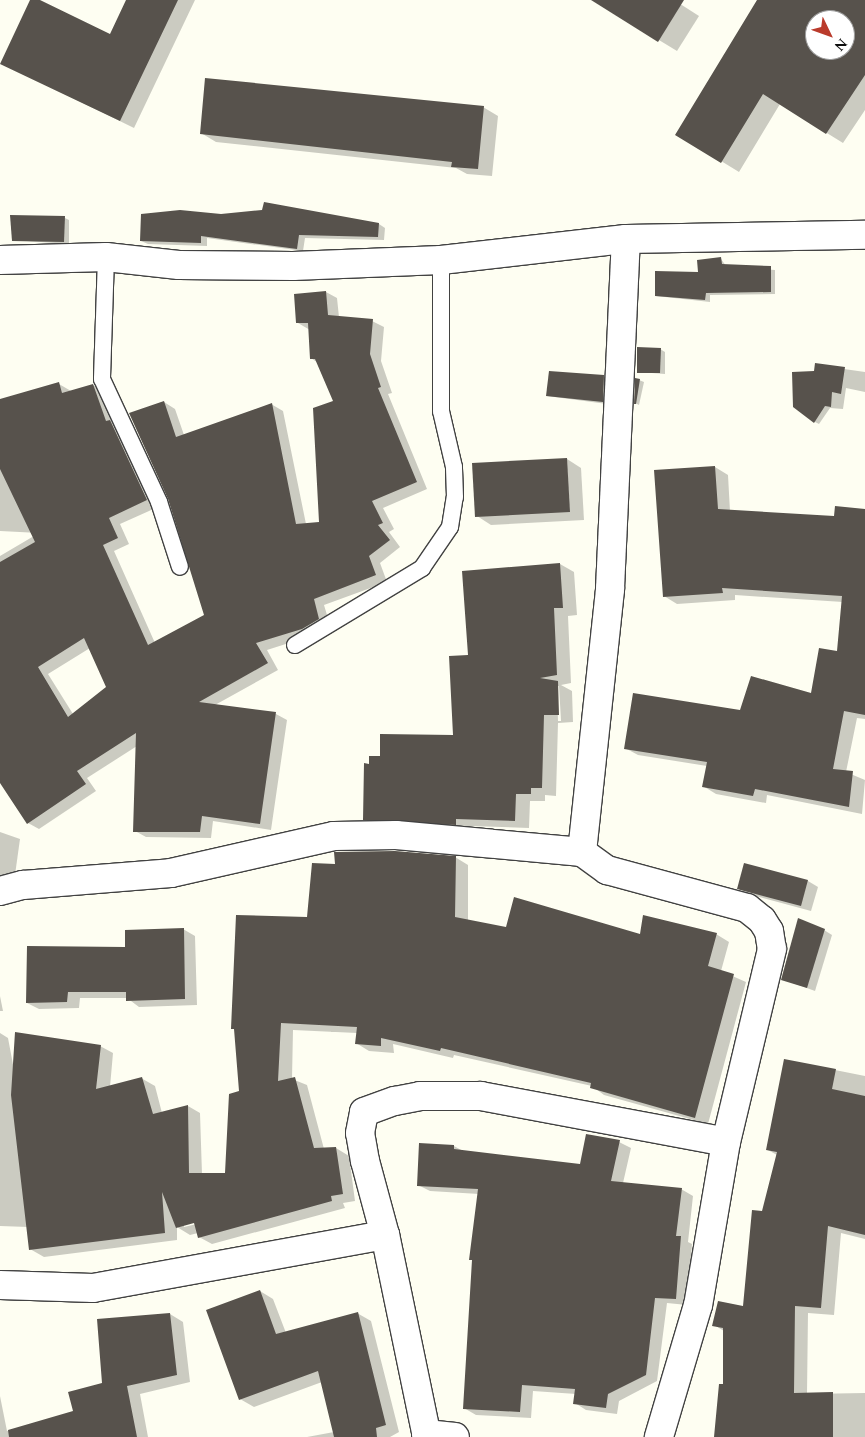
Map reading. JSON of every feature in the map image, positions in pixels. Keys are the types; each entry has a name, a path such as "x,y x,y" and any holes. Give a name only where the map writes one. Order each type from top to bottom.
{"street":[{"path":"0,260 106,257 188,265 293,266 441,260 626,239 865,235"},
{"path":"582,852 610,589 626,239"},
{"path":"0,891 23,885 171,873 334,836 396,835 582,852 607,870 747,908 769,931 772,949 726,1142 698,1305 659,1437"},
{"path":"455,1437 426,1436 385,1235 360,1133 364,1112 395,1100 420,1096 481,1096 726,1142"},
{"path":"0,1285 93,1288 385,1235"}],"lane":[{"path":"106,257 102,379 158,502 180,567"},
{"path":"295,645 422,568 450,527 455,497 454,467 441,410 441,260"}],"building":[{"path":"30,0 40,0 110,34 126,0 178,0 120,121 0,64"},
{"path":"591,0 684,0 658,42"},
{"path":"757,0 865,0 865,75 826,134 763,94 721,163 675,135"},
{"path":"205,78 484,106 478,169 451,167 452,162 200,134"},
{"path":"264,202 379,223 378,237 299,235 297,249 201,236 201,243 140,241 141,214 180,210 221,214 262,210"},
{"path":"10,215 65,216 64,242 12,241"},
{"path":"721,257 722,264 771,266 771,292 706,293 705,300 655,296 655,271 698,272 697,260"},
{"path":"326,291 328,315 373,319 370,354 381,387 378,388 417,482 372,501 383,523 378,525 390,540 369,556 376,575 314,599 319,619 302,629 256,643 268,663 199,702 276,712 260,824 202,816 200,832 133,832 136,733 77,771 86,784 27,824 0,783 0,562 35,542 0,469 0,399 59,382 62,393 93,384 106,421 110,420 147,500 109,518 118,538 103,545 148,645 204,615 168,499 129,413 164,401 176,437 272,403 296,524 319,522 313,408 333,401 315,359 310,359 308,323 296,323 294,294","holes":["84,638 106,687 68,717 38,667"]},
{"path":"637,347 661,348 660,373 637,373"},
{"path":"815,363 845,367 841,394 832,392 831,407 825,406 814,423 793,407 792,372 814,371"},
{"path":"549,371 604,375 603,402 546,396"},
{"path":"635,378 640,379 636,404 634,404"},
{"path":"567,458 570,512 475,517 472,463"},
{"path":"715,466 718,509 834,516 835,506 865,509 865,715 844,711 833,769 853,771 849,807 755,789 753,796 702,787 707,762 624,749 633,693 740,710 751,676 811,693 819,648 837,651 842,596 722,588 723,593 663,597 654,470"},
{"path":"560,563 563,608 554,608 557,675 540,678 558,681 559,715 544,715 542,788 531,788 531,794 516,794 515,821 456,819 456,825 363,820 364,763 369,764 369,756 380,756 380,734 453,735 449,656 468,655 462,571"},
{"path":"395,851 456,856 455,917 506,927 514,897 640,934 643,915 717,933 708,966 734,974 695,1118 590,1088 591,1083 441,1048 440,1051 381,1038 381,1046 355,1044 357,1027 281,1023 278,1081 295,1077 314,1148 336,1147 343,1194 331,1196 332,1201 198,1238 194,1223 176,1228 162,1192 165,1233 29,1250 11,1095 15,1032 101,1045 96,1089 142,1077 153,1114 188,1105 189,1173 225,1173 229,1094 239,1091 234,1029 231,1029 236,915 307,917 312,863 335,864 334,852"},
{"path":"744,863 808,880 801,906 737,889"},
{"path":"798,918 825,929 807,988 781,980"},
{"path":"184,928 185,999 126,1001 126,992 68,992 67,1002 26,1003 27,946 125,947 125,930"},
{"path":"784,1059 836,1069 832,1089 865,1096 865,1235 828,1226 821,1308 795,1306 794,1393 833,1392 833,1437 714,1437 719,1384 723,1384 723,1328 712,1326 718,1301 743,1306 752,1210 762,1211 777,1152 766,1150"},
{"path":"586,1134 620,1140 611,1181 682,1188 676,1236 681,1236 676,1299 655,1298 646,1375 608,1394 606,1408 573,1404 575,1389 522,1385 520,1412 463,1409 472,1260 469,1260 478,1189 417,1186 419,1143 454,1145 454,1149 580,1164"},
{"path":"260,1290 276,1334 358,1312 386,1425 376,1428 377,1437 334,1437 318,1371 239,1400 206,1310"},
{"path":"170,1313 177,1375 127,1386 137,1437 9,1437 8,1430 73,1411 68,1392 102,1383 97,1319"}]}
